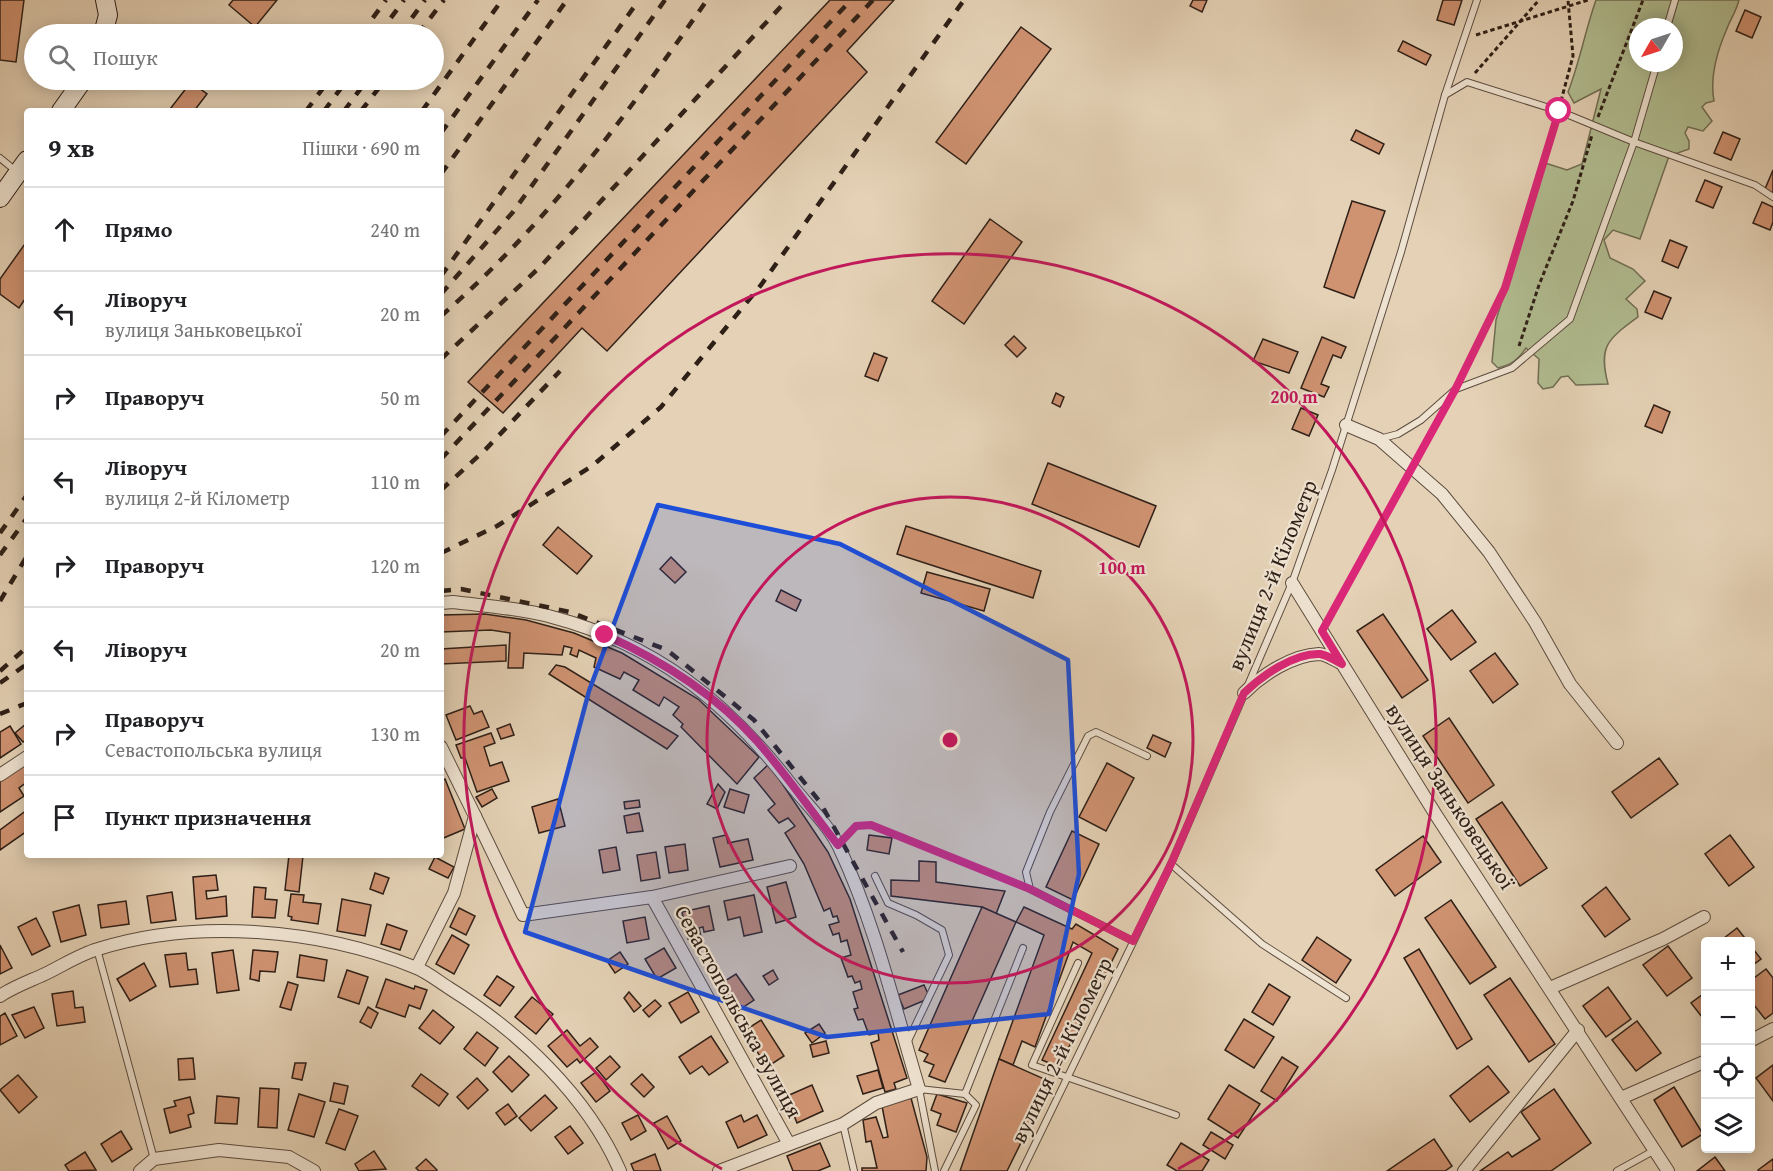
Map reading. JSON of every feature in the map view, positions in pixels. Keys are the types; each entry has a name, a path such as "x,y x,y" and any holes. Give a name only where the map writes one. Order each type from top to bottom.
{"street":[{"path":"105,0 108,15 106,24"},
{"path":"63,108 76,90"},
{"path":"0,198 23,166"},
{"path":"1346,425 1379,439 1442,494 1489,552 1535,622 1570,684 1617,743"},
{"name":"вулиця Заньковецької","path":"1292,583 1436,815 1668,1171"},
{"path":"444,603 453,602 551,616 605,635 652,656 706,694 756,740 838,845 875,944 919,1089"},
{"path":"1244,693 1258,680 1306,657 1322,654 1342,664"},
{"name":"Севастопольська вулиця","path":"444,753 523,915 652,897 790,867"},
{"path":"0,775 24,759"},
{"path":"417,968 454,893 475,816"},
{"name":"Севастопольська вулиця","path":"652,897 789,1144"},
{"path":"1550,988 1663,939 1704,917"},
{"path":"0,996 97,949 166,934 262,931 365,949 417,968 464,997 523,1044 561,1083 595,1127 608,1145 620,1171"},
{"path":"1755,1038 1773,1029"},
{"path":"1464,1171 1578,1030"},
{"path":"1621,1098 1701,1063"},
{"name":"Севастопольська вулиця","path":"720,1171 843,1124 876,1103 919,1089"},
{"path":"140,1171 154,1159 219,1150 289,1157 314,1171"}],"lane":[{"name":"вулиця 2-й Кілометр","path":"1022,1171 1171,864 1292,583 1346,425 1401,252 1445,95 1477,0"},
{"path":"1670,18 1675,0"},
{"path":"1379,439 1398,434 1421,420 1456,388 1508,369 1570,319 1634,142 1654,72"},
{"path":"1445,95 1467,82 1559,111 1634,142 1755,185 1773,197"},
{"path":"0,158 23,166"},
{"path":"1133,941 1030,889 1026,872 1050,812 1088,736 1096,732 1147,756"},
{"path":"1171,864 1262,944 1346,998"},
{"path":"874,876 888,903 942,930 949,955 906,1046"},
{"path":"965,1094 1023,948"},
{"path":"97,949 154,1159"},
{"path":"1078,963 1032,1065 1176,1115"},
{"path":"935,1171 919,1089 965,1094 976,1104 944,1171"},
{"path":"843,1124 854,1171"},
{"path":"1617,1171 1654,1150"}],"path":[{"path":"1467,82 1539,0"},
{"path":"1456,388 1505,288 1559,111 1573,56 1568,0"},
{"path":"1466,38 1588,0"},
{"path":"1508,369 1522,340 1539,285 1573,201 1595,126 1643,0"},
{"path":"1322,631 1440,419"},
{"path":"838,845 856,826 871,825 1030,889"}],"highlighted area":[{"path":"658,505 840,544 1068,660 1079,874 1049,1014 827,1037 525,932 589,691"}],"green space":[{"path":"1596,0 1739,0 1717,57 1713,84 1714,101 1702,107 1712,121 1703,131 1688,127 1685,133 1689,141 1689,149 1669,156 1640,239 1613,230 1604,240 1610,258 1633,269 1645,281 1626,299 1637,309 1638,317 1619,331 1608,344 1605,352 1604,361 1608,384 1576,385 1568,376 1561,377 1553,387 1543,389 1538,383 1539,359 1526,348 1517,359 1507,365 1498,368 1492,362 1496,320 1545,163 1567,170 1582,164 1601,89 1574,103 1568,92"}],"building":[{"path":"0,0 24,0 16,62 0,60"},
{"path":"233,0 277,0 257,24 251,24 229,5"},
{"path":"830,0 894,0 847,51 867,72 607,351 582,328 503,413 468,382"},
{"path":"1193,0 1207,0 1202,12 1190,6"},
{"path":"1443,0 1462,0 1454,25 1437,20"},
{"path":"1745,10 1761,17 1752,38 1736,31"},
{"path":"1021,27 1051,49 966,164 936,142"},
{"path":"1403,41 1431,55 1426,65 1398,51"},
{"path":"185,90 202,90 207,94 196,108 171,108"},
{"path":"1356,130 1384,144 1379,154 1351,140"},
{"path":"1723,132 1740,139 1731,160 1714,153"},
{"path":"1773,170 1773,193 1765,189"},
{"path":"1705,180 1722,187 1713,208 1696,201"},
{"path":"1352,201 1385,211 1354,298 1324,287"},
{"path":"1762,202 1773,207 1773,222 1770,230 1753,223"},
{"path":"990,219 1022,242 964,324 932,301"},
{"path":"1670,240 1687,247 1678,268 1662,261"},
{"path":"24,245 24,300 19,308 0,294 0,279"},
{"path":"1654,291 1671,298 1662,319 1645,312"},
{"path":"1014,336 1026,348 1017,357 1005,345"},
{"path":"1322,337 1346,347 1341,358 1333,355 1321,384 1329,387 1324,397 1301,388"},
{"path":"1263,339 1298,352 1289,373 1253,361"},
{"path":"874,353 887,358 878,381 865,376"},
{"path":"1056,393 1064,397 1060,407 1052,403"},
{"path":"1654,405 1670,412 1662,433 1645,426"},
{"path":"1301,408 1318,415 1309,436 1292,429"},
{"path":"1048,463 1156,506 1139,547 1032,504"},
{"path":"906,526 1041,571 1033,598 897,554"},
{"path":"558,527 592,556 577,574 543,545"},
{"path":"671,557 686,572 675,583 660,569"},
{"path":"927,572 990,589 984,611 921,593"},
{"path":"781,590 801,600 796,611 776,601"},
{"path":"1452,610 1476,642 1451,660 1427,629"},
{"path":"485,614 526,620 574,633 622,653 698,699 759,757 737,784 681,727 683,724 673,715 679,707 664,697 659,706 633,690 639,680 624,672 620,679 594,667 596,658 579,650 577,657 570,654 572,648 564,646 562,655 524,653 523,668 508,668 510,633 491,630 444,632 444,615"},
{"path":"1383,614 1428,680 1402,698 1357,631"},
{"path":"506,645 506,661 444,664 444,649"},
{"path":"1495,653 1518,684 1493,703 1470,671"},
{"path":"556,665 565,667 678,736 667,749 549,674"},
{"path":"470,706 474,714 482,711 489,727 456,740 446,715"},
{"path":"1449,718 1494,785 1468,803 1423,736"},
{"path":"510,724 514,735 501,739 497,729"},
{"path":"10,726 21,744 0,758 0,732"},
{"path":"24,726 24,741 23,742 15,733"},
{"path":"491,733 495,743 484,747 490,766 502,762 509,781 477,792 465,758 461,758 456,745"},
{"path":"1153,735 1171,743 1165,757 1147,748"},
{"path":"1659,758 1678,784 1631,818 1612,792"},
{"path":"24,763 24,784 19,788 24,796 0,812 0,780"},
{"path":"1107,763 1134,778 1106,831 1079,817"},
{"path":"769,764 828,852 850,899 907,1078 894,1083 896,1089 885,1092 871,1043 879,1040 878,1033 869,1035 863,1019 858,1020 854,1009 858,1008 853,992 862,989 860,981 855,983 852,976 848,977 841,958 851,955 847,940 841,942 839,933 833,935 829,925 839,922 837,916 833,917 830,908 824,911 804,864 785,833 795,826 788,818 779,823 768,810 775,804 754,778"},
{"path":"444,780 465,829 444,838"},
{"path":"718,784 725,792 717,809 707,804"},
{"path":"492,789 497,798 482,807 476,797"},
{"path":"730,789 749,795 744,813 724,807"},
{"path":"558,799 565,826 539,833 532,807"},
{"path":"639,800 640,807 625,809 624,802"},
{"path":"1502,802 1547,868 1520,886 1476,819"},
{"path":"24,812 24,833 0,850 0,830"},
{"path":"639,813 643,831 627,833 624,816"},
{"path":"1072,831 1099,844 1073,900 1046,887"},
{"path":"726,835 728,843 748,839 753,860 720,867 713,838"},
{"path":"869,835 892,838 889,854 867,850"},
{"path":"1730,835 1754,867 1729,886 1705,854"},
{"path":"1423,836 1441,862 1395,896 1376,870"},
{"path":"685,844 688,870 669,873 665,847"},
{"path":"616,847 620,870 603,873 599,850"},
{"path":"656,852 660,878 641,881 637,855"},
{"path":"289,858 303,858 299,892 285,890"},
{"path":"434,858 454,867 448,878 429,869"},
{"path":"919,861 936,862 936,882 1005,891 996,914 982,907 891,896 891,880 919,881"},
{"path":"375,873 389,878 383,894 370,889"},
{"path":"216,875 218,890 206,891 207,899 226,896 227,916 196,919 193,877"},
{"path":"786,882 796,917 776,923 767,887"},
{"path":"254,887 266,888 265,899 277,900 275,918 252,917"},
{"path":"1606,887 1630,919 1605,937 1582,906"},
{"path":"172,892 176,920 151,923 147,896"},
{"path":"291,894 304,895 303,902 321,904 318,924 291,920 292,917 288,916"},
{"path":"754,895 762,932 744,936 740,917 728,920 724,901"},
{"path":"342,899 371,905 365,936 337,931"},
{"path":"1451,900 1496,967 1470,984 1425,918"},
{"path":"126,901 129,924 101,928 98,905"},
{"path":"79,905 86,935 61,942 53,912"},
{"path":"709,906 714,930 704,932 703,927 699,928 701,937 688,939 682,912"},
{"path":"982,907 1016,922 945,1082 929,1076 934,1065 924,1061 928,1054 919,1050"},
{"path":"1024,907 1072,929 1076,924 1118,949 1059,1067 1042,1060 1092,953 1073,942 1035,1047 1022,1041 1013,1065 999,1059 1044,935 1016,922"},
{"path":"459,908 475,916 466,935 450,927"},
{"path":"645,917 649,939 627,943 623,921"},
{"path":"36,918 50,946 32,955 18,927"},
{"path":"387,924 407,931 400,950 381,944"},
{"path":"1737,928 1744,937 1725,937"},
{"path":"452,935 469,945 454,974 436,964"},
{"path":"1317,937 1351,960 1336,983 1302,960"},
{"path":"0,945 12,968 0,974"},
{"path":"1668,946 1692,978 1667,996 1643,965"},
{"path":"664,948 676,968 657,979 645,959"},
{"path":"1419,949 1472,1039 1457,1049 1404,958"},
{"path":"233,950 239,990 217,993 212,953"},
{"path":"253,950 278,952 275,972 260,971 259,981 250,979"},
{"path":"1755,951 1761,959 1755,963"},
{"path":"620,952 628,964 615,973 607,961"},
{"path":"186,953 188,970 196,969 198,984 170,987 165,955"},
{"path":"300,955 327,960 324,981 297,977"},
{"path":"144,963 156,986 130,1001 117,979"},
{"path":"1766,969 1773,978 1773,1013 1765,1019 1755,1006 1755,977"},
{"path":"347,970 368,977 359,1004 338,997"},
{"path":"773,970 778,979 769,985 763,976"},
{"path":"736,974 754,1000 733,1014 722,999 728,995 720,984"},
{"path":"497,976 514,987 500,1006 484,995"},
{"path":"1510,978 1555,1044 1529,1062 1484,995"},
{"path":"386,979 414,989 415,986 427,990 420,1009 409,1005 405,1017 376,1007"},
{"path":"288,982 298,985 291,1010 280,1007"},
{"path":"1269,984 1290,997 1273,1025 1252,1012"},
{"path":"924,985 930,998 904,1009 898,995"},
{"path":"1608,987 1631,1019 1606,1037 1583,1006"},
{"path":"73,991 75,1008 83,1007 85,1022 57,1026 52,994"},
{"path":"629,992 641,1006 634,1012 624,998"},
{"path":"688,992 699,1012 681,1023 669,1003"},
{"path":"1701,996 1701,1016 1691,1003"},
{"path":"532,997 553,1014 536,1034 515,1017"},
{"path":"655,1000 661,1006 649,1017 643,1010"},
{"path":"34,1007 44,1028 25,1038 12,1015"},
{"path":"368,1007 378,1013 371,1028 360,1022"},
{"path":"433,1010 454,1027 440,1044 419,1028"},
{"path":"5,1013 17,1036 0,1045 0,1016"},
{"path":"1244,1019 1274,1037 1254,1068 1225,1050"},
{"path":"761,1020 784,1056 767,1067 744,1031"},
{"path":"1637,1021 1661,1053 1636,1071 1612,1040"},
{"path":"819,1024 825,1033 812,1043 805,1033"},
{"path":"567,1030 580,1046 590,1038 598,1047 580,1063 577,1059 567,1067 548,1046"},
{"path":"477,1032 498,1048 485,1066 464,1049"},
{"path":"711,1036 728,1062 709,1075 702,1066 690,1074 679,1057"},
{"path":"826,1041 829,1053 813,1057 810,1045"},
{"path":"509,1056 529,1075 512,1092 493,1072"},
{"path":"610,1056 620,1067 606,1080 596,1068"},
{"path":"1282,1057 1298,1067 1277,1101 1261,1091"},
{"path":"193,1058 195,1079 179,1080 178,1059"},
{"path":"999,1059 1051,1082 1007,1171 960,1171"},
{"path":"295,1063 306,1063 302,1080 292,1078"},
{"path":"1773,1065 1773,1101 1756,1078"},
{"path":"1488,1066 1509,1092 1470,1122 1450,1096"},
{"path":"878,1070 883,1088 863,1094 857,1076"},
{"path":"596,1072 610,1091 596,1102 581,1083"},
{"path":"421,1074 448,1094 439,1106 412,1086"},
{"path":"642,1074 654,1087 644,1097 631,1084"},
{"path":"18,1075 37,1097 19,1113 0,1090"},
{"path":"477,1078 488,1090 468,1109 457,1097"},
{"path":"334,1083 348,1086 344,1104 330,1101"},
{"path":"812,1085 823,1111 797,1123 791,1108 783,1111 778,1100"},
{"path":"1229,1085 1260,1104 1238,1138 1208,1119"},
{"path":"1674,1087 1701,1131 1701,1135 1682,1147 1654,1100"},
{"path":"260,1088 279,1089 277,1128 258,1127"},
{"path":"1554,1089 1591,1143 1551,1171 1480,1171 1508,1152 1512,1157 1540,1139 1521,1112"},
{"path":"299,1094 325,1102 314,1137 288,1130"},
{"path":"937,1094 967,1103 956,1132 937,1125 941,1114 931,1110"},
{"path":"545,1095 557,1108 531,1131 519,1118"},
{"path":"217,1096 239,1098 237,1124 215,1123"},
{"path":"190,1097 194,1113 188,1115 191,1127 170,1133 164,1109 176,1106 174,1101"},
{"path":"911,1098 927,1157 926,1171 862,1171 862,1168 877,1168 871,1141 866,1142 863,1120 876,1117 883,1138 888,1137 882,1106"},
{"path":"508,1104 517,1116 505,1125 496,1113"},
{"path":"339,1109 358,1116 345,1150 326,1143"},
{"path":"638,1115 646,1131 631,1140 622,1123"},
{"path":"741,1115 744,1122 757,1115 767,1135 738,1148 726,1122"},
{"path":"667,1116 681,1141 668,1149 654,1123"},
{"path":"570,1126 583,1143 568,1154 555,1137"},
{"path":"121,1131 132,1149 112,1162 101,1144"},
{"path":"1211,1132 1233,1145 1225,1159 1203,1145"},
{"path":"1434,1139 1452,1166 1445,1171 1387,1171"},
{"path":"820,1143 830,1166 818,1171 793,1171 787,1156"},
{"path":"1181,1143 1209,1160 1202,1171 1177,1171 1167,1165"},
{"path":"374,1151 386,1169 359,1171 355,1164"},
{"path":"85,1152 96,1170 69,1171 65,1165"},
{"path":"655,1154 661,1171 634,1171 631,1164"},
{"path":"1715,1157 1725,1171 1697,1171"},
{"path":"426,1159 436,1171 419,1171 416,1168"},
{"path":"1773,1159 1773,1171 1758,1170"}],"railway":[{"path":"368,24 386,0"},
{"path":"386,24 404,0"},
{"path":"407,24 425,0"},
{"path":"426,24 444,0"},
{"path":"444,80 502,0"},
{"path":"444,129 538,0"},
{"path":"444,170 567,0"},
{"path":"444,272 639,0"},
{"path":"444,291 513,212 665,0"},
{"path":"444,313 517,243 584,166 616,126 707,0"},
{"path":"444,356 540,267 787,0"},
{"path":"444,433 851,0"},
{"path":"444,456 873,0"},
{"path":"444,552 497,526 592,466 661,407 761,285 964,0"},
{"path":"308,108 322,90"},
{"path":"326,108 340,90"},
{"path":"346,108 360,90"},
{"path":"363,108 377,90"},
{"path":"424,108 437,90"},
{"path":"444,487 485,450 560,371"},
{"path":"0,533 24,499"},
{"path":"0,555 24,522"},
{"path":"0,601 24,561"},
{"path":"444,591 461,589 570,612 667,650 754,720 820,802 903,952"},
{"path":"0,671 24,650"},
{"path":"0,683 24,666"},
{"path":"0,714 24,704"}],"route":[{"path":"605,635 652,656 706,694 756,740 838,845 856,826 871,825 1030,889 1133,941 1171,864 1244,693 1258,680 1291,662 1306,657 1322,654 1342,664 1322,631 1456,388 1505,288 1559,111"}]}
